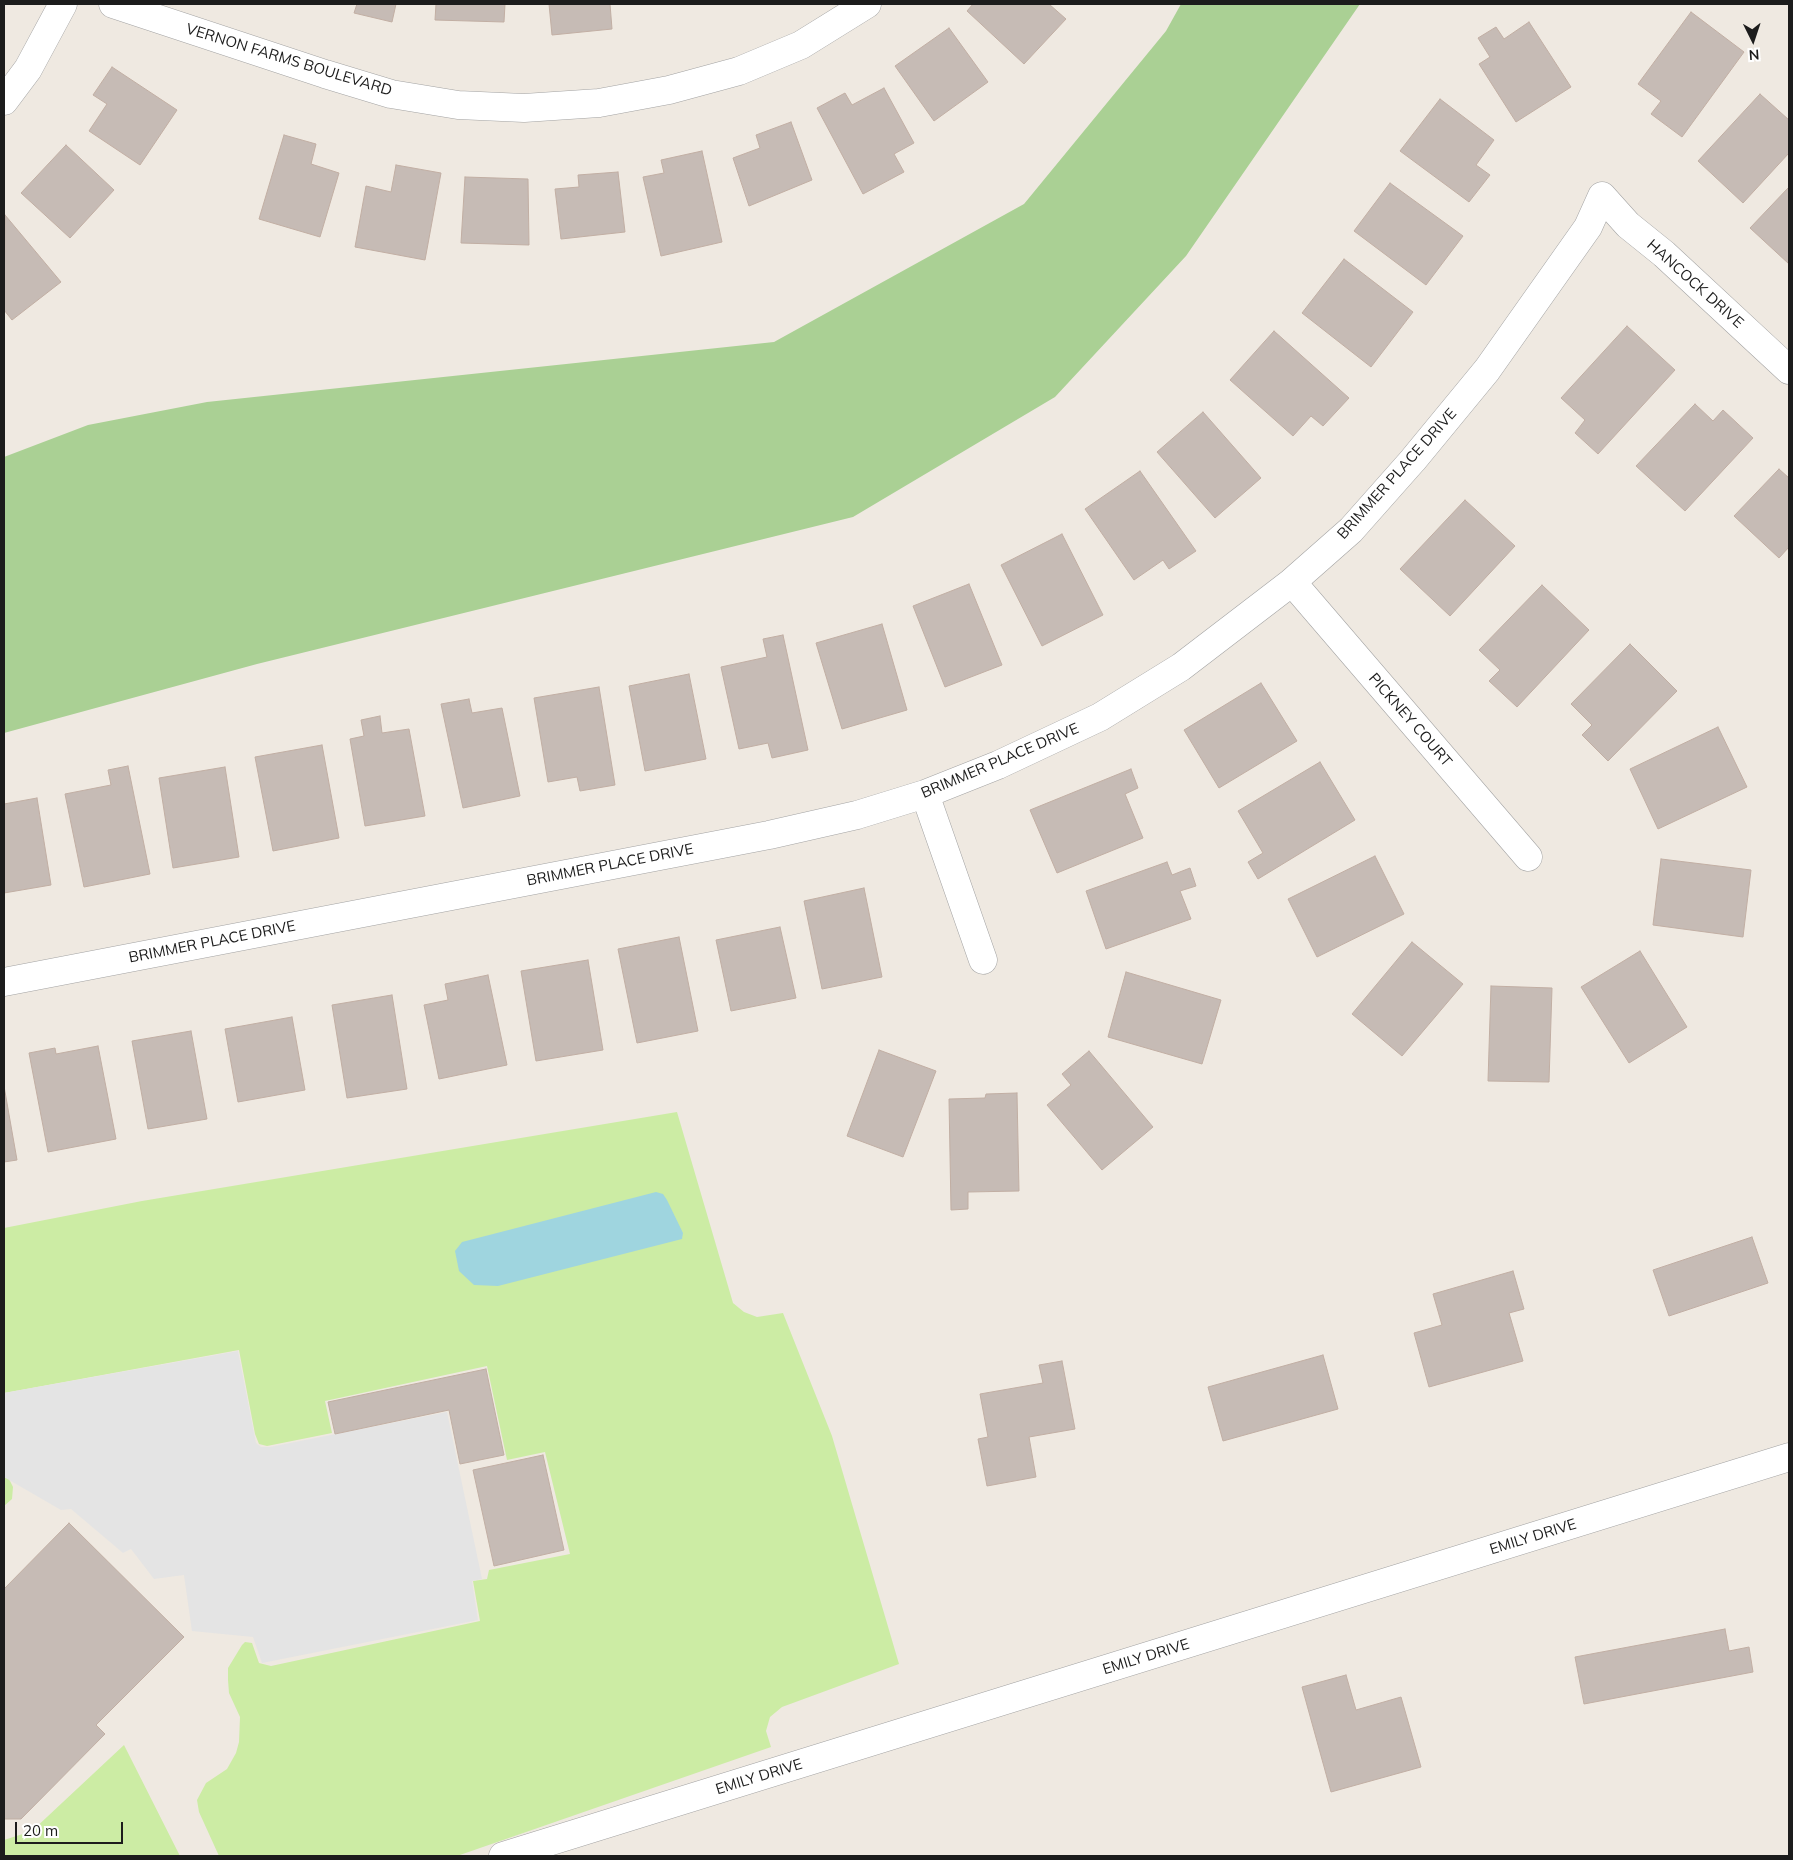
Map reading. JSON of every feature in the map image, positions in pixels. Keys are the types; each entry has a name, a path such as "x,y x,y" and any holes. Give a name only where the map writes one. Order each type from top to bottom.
{"street":[{"path":"4,101 28,69 63,4"},
{"name":"VERNON FARMS BOULEVARD","path":"113,4 391,94 458,105 524,108 599,103 668,90 739,71 801,45 866,4"},
{"name":"HANCOCK DRIVE","path":"1602,196 1628,225 1664,254 1789,370"},
{"name":"BRIMMER PLACE DRIVE","path":"4,982 769,834 857,815 925,794 998,765 1100,717 1181,667 1292,582 1351,530 1413,460 1487,370 1588,227 1602,196"},
{"name":"PICKNEY COURT","path":"1292,582 1528,858"},
{"path":"925,794 983,960"},
{"name":"EMILY DRIVE","path":"503,1856 1789,1457"}],"green space":[{"path":"1181,4 1360,4 1186,256 1055,397 853,517 257,664 4,733 4,457 88,425 207,402 774,342 1024,204 1166,31"},
{"path":"677,1112 733,1303 744,1312 757,1317 783,1313 832,1436 899,1664 782,1707 770,1717 766,1731 771,1747 457,1856 219,1856 199,1812 197,1800 206,1783 227,1769 236,1753 239,1742 240,1717 229,1693 228,1668 242,1645 245,1642 252,1643 259,1663 271,1666 480,1621 473,1581 487,1579 489,1570 570,1554 545,1452 507,1460 487,1366 325,1401 332,1433 267,1446 259,1444 255,1434 239,1350 4,1393 4,1228 142,1201"},
{"path":"4,1477 9,1479 13,1487 12,1499 4,1506"},
{"path":"124,1745 180,1856 4,1856 4,1840 32,1831"}],"shaded area":[{"path":"238,1351 256,1443 261,1447 270,1447 447,1412 482,1579 472,1581 478,1620 262,1663 253,1637 192,1631 184,1575 154,1579 131,1549 123,1553 71,1509 61,1510 4,1477 4,1393"}],"water":[{"path":"656,1192 663,1194 667,1200 683,1233 682,1239 498,1286 474,1285 459,1271 455,1251 462,1242"}],"building":[{"path":"357,4 396,4 392,22 354,13"},
{"path":"436,4 505,4 504,22 435,20"},
{"path":"549,4 610,4 612,29 552,35"},
{"path":"973,4 1049,4 1066,19 1024,64 967,11"},
{"path":"1691,12 1744,52 1682,137 1651,114 1661,101 1638,84"},
{"path":"1529,22 1571,87 1516,122 1479,64 1490,57 1478,38 1496,27 1504,39"},
{"path":"949,28 988,82 934,121 895,66"},
{"path":"112,67 177,110 140,165 89,131 107,104 93,95"},
{"path":"884,88 914,143 894,154 904,172 863,194 817,108 845,93 852,105"},
{"path":"1760,94 1789,120 1789,153 1743,203 1698,161"},
{"path":"1440,99 1494,140 1476,165 1490,175 1469,202 1400,151"},
{"path":"791,122 812,180 749,206 733,158 760,148 756,135"},
{"path":"284,135 316,144 311,164 339,173 320,237 259,219"},
{"path":"66,145 114,190 70,238 21,193"},
{"path":"702,151 722,242 661,256 643,177 664,173 661,160"},
{"path":"396,165 441,173 425,260 355,247 366,186 391,192"},
{"path":"618,172 625,232 561,239 555,189 579,187 578,175"},
{"path":"465,177 528,179 529,245 461,243"},
{"path":"1390,183 1463,236 1426,285 1354,231"},
{"path":"1789,187 1789,264 1750,228"},
{"path":"5,215 61,282 12,320 4,310"},
{"path":"1344,259 1413,312 1371,367 1302,313"},
{"path":"1627,326 1675,370 1598,454 1575,433 1585,420 1561,398"},
{"path":"1274,331 1349,398 1323,426 1311,416 1293,436 1230,380"},
{"path":"1695,404 1713,421 1723,410 1753,438 1685,511 1636,466"},
{"path":"1203,412 1261,478 1215,518 1157,452"},
{"path":"1779,469 1789,478 1789,547 1779,558 1734,516"},
{"path":"1140,471 1196,551 1169,569 1163,560 1134,580 1085,509"},
{"path":"1465,500 1515,546 1450,616 1400,569"},
{"path":"1062,534 1103,615 1042,646 1001,565"},
{"path":"969,584 1002,665 945,687 913,606"},
{"path":"1542,585 1589,630 1517,707 1489,681 1500,670 1479,650"},
{"path":"882,624 907,710 842,729 816,643"},
{"path":"783,635 808,750 772,758 768,743 739,749 721,667 767,657 763,639"},
{"path":"1630,644 1677,691 1608,761 1582,735 1592,725 1571,704"},
{"path":"689,674 706,759 645,771 629,686"},
{"path":"1261,683 1297,741 1219,788 1184,730"},
{"path":"599,687 615,785 580,791 577,777 548,782 534,698"},
{"path":"469,699 472,713 502,708 520,796 463,808 441,704"},
{"path":"380,716 382,733 409,729 425,816 365,826 350,739 364,736 361,720"},
{"path":"1718,727 1747,787 1658,829 1630,769"},
{"path":"322,745 339,838 273,851 255,757"},
{"path":"1320,762 1355,820 1258,879 1248,862 1263,853 1238,811"},
{"path":"128,766 150,874 84,887 65,794 111,785 108,770"},
{"path":"225,767 239,857 173,868 159,778"},
{"path":"1131,769 1138,788 1125,794 1143,838 1057,873 1030,810"},
{"path":"37,798 51,885 4,893 4,804"},
{"path":"1375,856 1404,914 1317,957 1288,899"},
{"path":"1661,859 1751,870 1743,937 1653,925"},
{"path":"1167,862 1172,875 1190,868 1196,886 1180,891 1191,919 1106,949 1086,891"},
{"path":"864,888 882,977 822,989 804,901"},
{"path":"780,927 796,998 731,1011 716,940"},
{"path":"679,937 698,1031 637,1043 618,949"},
{"path":"1412,942 1463,984 1402,1056 1352,1014"},
{"path":"1640,951 1687,1027 1629,1063 1581,987"},
{"path":"588,960 603,1050 536,1061 521,971"},
{"path":"1126,972 1221,1000 1202,1064 1108,1037"},
{"path":"488,975 507,1065 439,1079 424,1005 448,1000 445,984"},
{"path":"1491,986 1552,988 1549,1082 1488,1081"},
{"path":"392,995 407,1089 347,1098 332,1005"},
{"path":"292,1017 305,1090 238,1102 225,1029"},
{"path":"191,1031 207,1119 148,1129 132,1041"},
{"path":"98,1046 116,1139 48,1152 29,1053 55,1048 56,1054"},
{"path":"879,1050 936,1071 903,1157 847,1136"},
{"path":"1089,1051 1153,1127 1102,1170 1047,1105 1071,1085 1062,1074"},
{"path":"4,1086 17,1160 4,1162"},
{"path":"1017,1093 1019,1191 968,1192 968,1209 951,1210 949,1099 985,1098 986,1094"},
{"path":"1752,1237 1768,1283 1669,1316 1653,1270"},
{"path":"1513,1271 1524,1309 1509,1313 1523,1361 1429,1387 1414,1333 1442,1325 1433,1294"},
{"path":"1323,1355 1338,1409 1223,1441 1208,1387"},
{"path":"1062,1361 1075,1429 1029,1437 1036,1477 987,1486 978,1439 988,1437 980,1394 1043,1383 1039,1365"},
{"path":"486,1369 504,1455 460,1464 449,1410 335,1434 328,1402"},
{"path":"543,1455 564,1550 494,1566 473,1470"},
{"path":"69,1523 184,1637 96,1725 105,1734 21,1819 4,1819 4,1589"},
{"path":"1725,1629 1729,1651 1749,1647 1753,1672 1584,1704 1575,1657"},
{"path":"1346,1675 1356,1710 1401,1697 1421,1767 1331,1792 1302,1687"}]}
